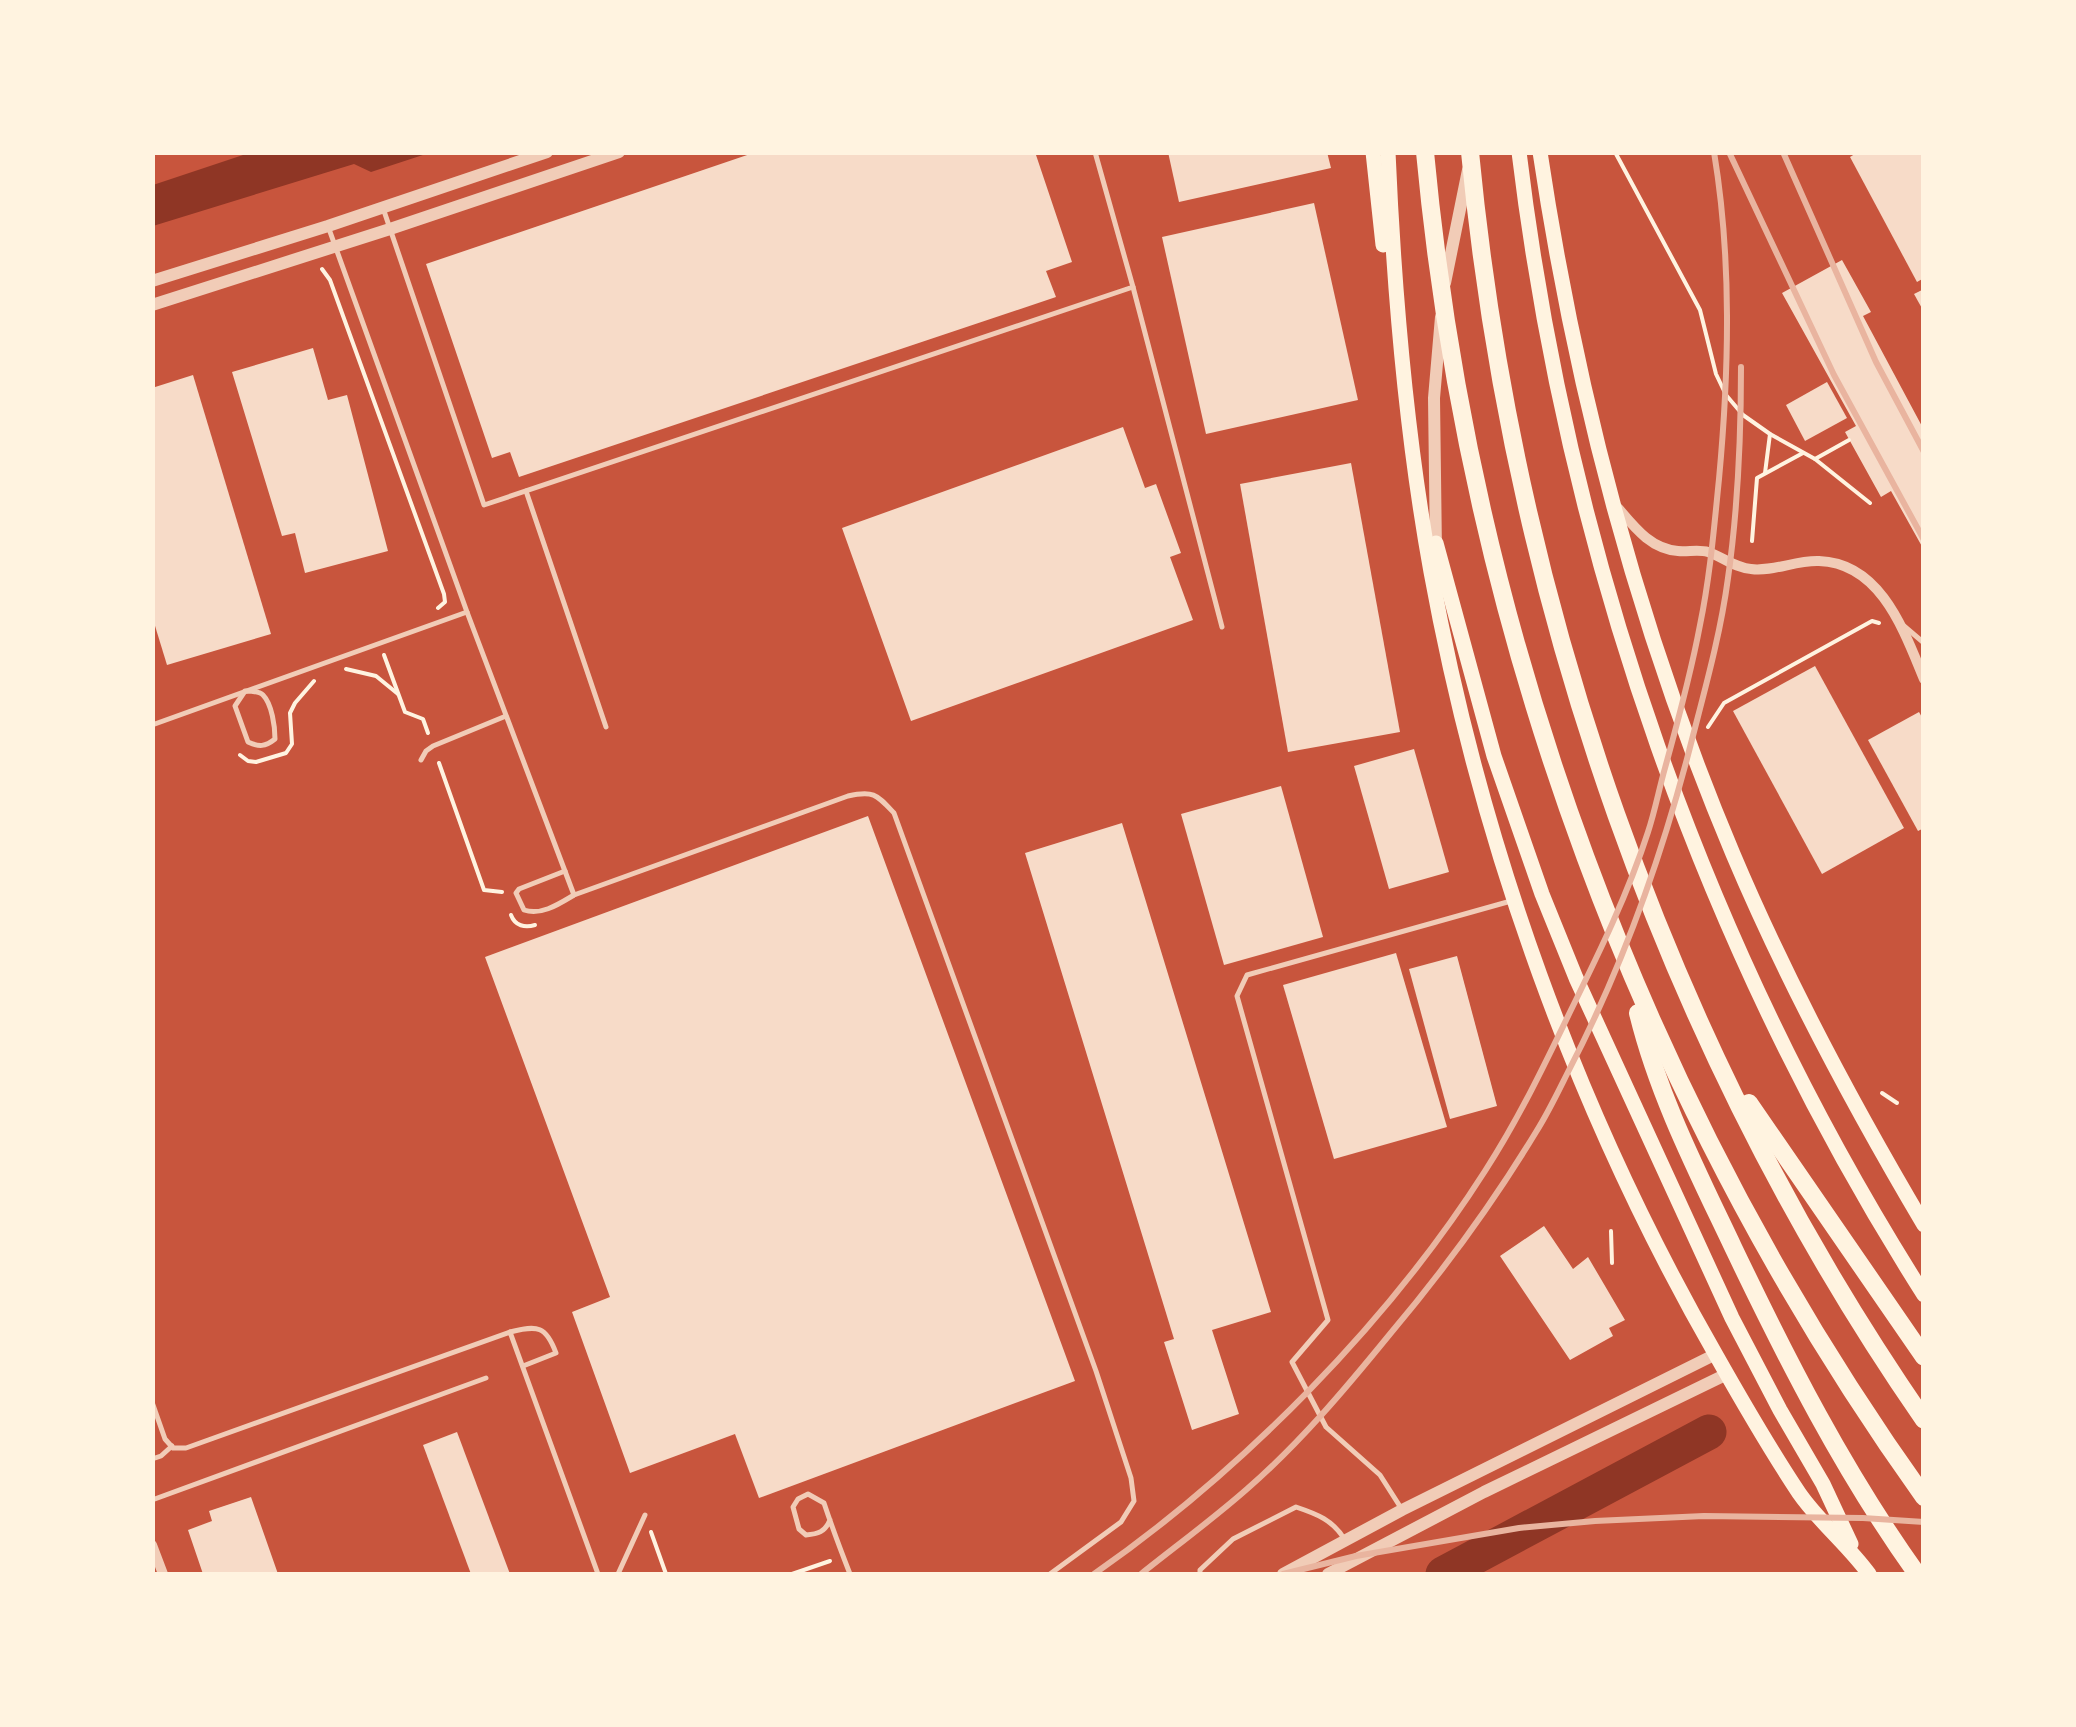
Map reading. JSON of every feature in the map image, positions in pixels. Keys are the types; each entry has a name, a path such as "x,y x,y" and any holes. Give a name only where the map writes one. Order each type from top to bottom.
{"highway":[{"path":"1373,152 1405,400 1443,574 1516,823 1576,978 1732,1318 1823,1484 1856,1557"},
{"path":"1388,152 1396,298 1419,500 1442,629 1474,761 1515,900 1553,1012 1625,1182 1662,1257 1726,1374 1802,1497 1868,1574"},
{"path":"1425,152 1450,353 1472,466 1544,742 1590,872 1702,1130 1762,1242 1844,1379 1924,1498"},
{"path":"1471,152 1488,310 1536,547 1587,728 1632,856 1717,1058 1800,1221 1924,1420"},
{"path":"1519,152 1540,301 1569,445 1614,612 1659,751 1718,904 1774,1027 1828,1134 1924,1295"},
{"path":"1540,152 1568,312 1614,503 1666,675 1733,853 1806,1011 1924,1225"},
{"path":"1626,962 1643,1032 1667,1102 1700,1178 1802,1388 1867,1500 1917,1574"},
{"path":"1717,1058 1924,1356"}],"street":[{"path":"152,281 547,152"},
{"path":"152,305 619,152"},
{"path":"1442,629 1436,558 1437,342 1471,152"},
{"path":"1614,503 1644,536 1668,550 1706,551 1746,569 1804,561 1844,566 1880,592 1902,624 1924,679"},
{"path":"1283,1574 1402,1510 1716,1354"},
{"path":"1328,1574 1726,1374"},
{"path":"1402,1510 1413,1528"},
{"path":"1346,1541 1356,1560"},
{"path":"152,1545 163,1574"}],"lane":[{"path":"1095,152 1222,627"},
{"path":"383,208 484,505 1133,287"},
{"path":"328,226 466,612 574,895"},
{"path":"526,491 606,727"},
{"path":"152,725 466,612"},
{"path":"1902,624 1924,643"},
{"path":"246,691 265,697 275,727 275,739 267,745 248,742 242,728 235,706 246,691"},
{"path":"421,760 433,746 506,716"},
{"path":"565,872 518,890 518,901 524,910 532,913 559,904 574,895 848,796 864,792 878,796 894,813 1131,1478 1134,1500 1121,1522 1050,1574"},
{"path":"1402,1510 1380,1475 1326,1427 1292,1362 1328,1320 1237,996 1247,975 1515,900"},
{"path":"152,1402 165,1439 172,1446 186,1448 522,1328 543,1330 550,1336 556,1354 522,1366"},
{"path":"510,1332 598,1574"},
{"path":"152,1500 486,1378"},
{"path":"152,1459 172,1446"},
{"path":"830,1520 818,1534 806,1535 793,1507 808,1494 824,1503 850,1574"},
{"path":"1200,1574 1233,1539 1296,1506 1320,1514 1338,1528 1346,1541"},
{"path":"618,1574 645,1515"}],"path":[{"path":"1615,152 1700,310 1716,374 1726,395 1743,415 1814,459 1870,503"},
{"path":"322,269 330,280 444,594 444,602 435,610"},
{"path":"1765,474 1770,434"},
{"path":"1814,459 1849,440"},
{"path":"1752,540 1757,478 1804,453"},
{"path":"1708,727 1724,704 1872,622 1878,624"},
{"path":"383,652 405,712 423,719 428,733"},
{"path":"342,669 376,676 398,694"},
{"path":"240,755 256,762 286,753 292,744 290,713 319,676"},
{"path":"439,763 484,890 502,891 519,926 544,922"},
{"path":"1882,1092 1897,1103"},
{"path":"1611,1231 1612,1263"},
{"path":"650,1532 666,1574"},
{"path":"792,1574 843,1556"}],"shaded area":[{"path":"249,153 429,153 371,172 354,164 153,226 153,185"}],"building":[{"path":"756,152 1035,152 1072,262 1046,271 1056,297 519,477 510,452 492,458 426,264"},
{"path":"1168,152 1327,152 1331,168 1179,202"},
{"path":"1858,152 1924,152 1924,278 1917,282 1850,157"},
{"path":"1314,203 1358,400 1206,434 1162,237"},
{"path":"1842,260 1871,312 1863,316 1924,430 1924,550 1891,491 1881,497 1845,432 1856,426 1782,293"},
{"path":"1924,289 1924,312 1914,294"},
{"path":"313,348 328,400 347,395 388,551 305,573 295,533 282,536 232,372"},
{"path":"193,375 271,634 167,665 152,616 152,388"},
{"path":"1827,382 1847,418 1805,441 1786,405"},
{"path":"1123,427 1145,488 1156,484 1181,553 1170,557 1193,620 911,721 842,528"},
{"path":"1351,463 1400,732 1288,752 1240,484"},
{"path":"1815,666 1904,828 1822,874 1733,711"},
{"path":"1919,712 1924,721 1924,828 1918,831 1868,740"},
{"path":"1414,749 1449,872 1389,889 1354,766"},
{"path":"1281,786 1323,937 1224,965 1181,814"},
{"path":"868,816 1075,1381 759,1498 735,1434 630,1473 572,1312 610,1297 485,957"},
{"path":"1122,823 1271,1312 1212,1330 1239,1414 1192,1430 1164,1342 1174,1339 1025,853"},
{"path":"1396,953 1447,1127 1334,1159 1283,985"},
{"path":"1457,956 1497,1106 1450,1119 1409,969"},
{"path":"1544,1226 1573,1269 1588,1257 1625,1320 1609,1328 1613,1336 1570,1360 1500,1256"},
{"path":"457,1432 510,1574 471,1574 423,1445"},
{"path":"251,1497 278,1574 203,1574 188,1530 212,1521 209,1511"}],"waterway":[{"path":"1443,1574 1709,1432"}],"railway":[{"path":"1094,1574 1204,1489 1257,1441 1309,1391 1404,1284 1509,1132 1622,901 1650,824 1684,697 1711,552 1727,357 1724,233 1714,152"},
{"path":"1729,152 1834,375 1924,540"},
{"path":"1783,152 1876,362 1924,452"},
{"path":"1141,1574 1286,1453 1373,1354 1449,1261 1503,1185 1545,1117 1587,1034 1651,877 1677,796 1716,645 1734,525 1741,367"},
{"path":"1283,1574 1356,1556 1519,1528 1595,1521 1704,1516 1924,1522"}]}
